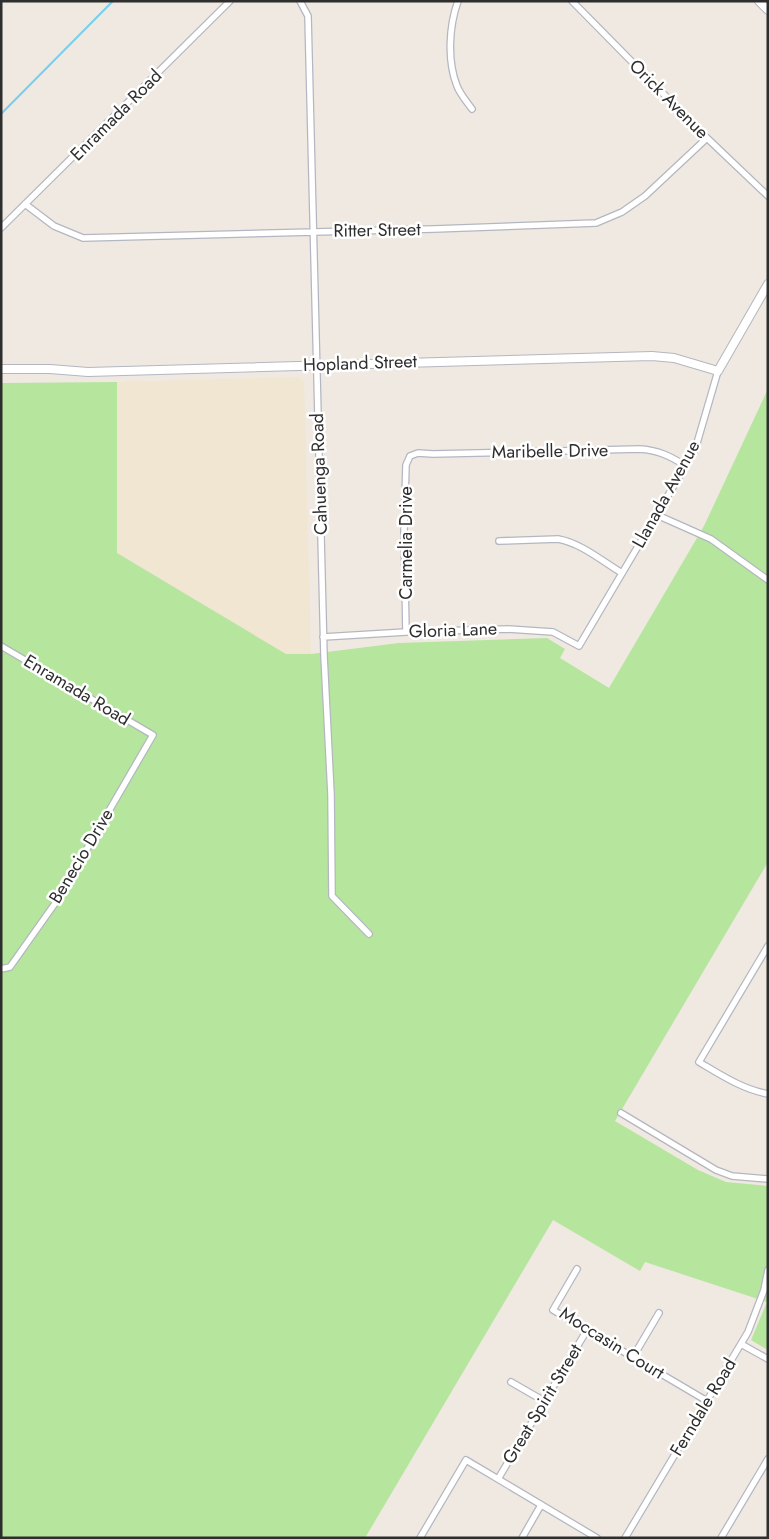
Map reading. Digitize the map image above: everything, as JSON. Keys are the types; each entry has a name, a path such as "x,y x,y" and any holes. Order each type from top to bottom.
{"street":[{"name":"Enramada Road","path":"1,228 230,1"},
{"name":"Cahuenga Road","path":"300,1 308,16 314,231 315,364 323,637 331,794 332,896 369,934"},
{"path":"458,1 452,20 451,35 453,76 458,89 472,109"},
{"name":"Orick Avenue","path":"572,1 707,138 768,196"},
{"path":"759,1 768,10"},
{"name":"Ritter Street","path":"25,204 54,226 83,238 596,223 622,212 646,196 707,138"},
{"name":"Llanada Avenue","path":"579,646 695,450 718,371 768,284"},
{"name":"Hopland Street","path":"1,370 88,372 315,364 652,356 674,358 718,371"},
{"name":"Maribelle Drive","path":"410,456 418,453 639,449 654,450 668,455 686,466"},
{"name":"Carmelia Drive","path":"406,632 404,532 406,465 410,456"},
{"path":"657,515 711,539 768,580"},
{"path":"500,541 558,539 577,546 622,573"},
{"name":"Gloria Lane","path":"323,637 406,632 538,630 553,632 579,646"},
{"name":"Enramada Road","path":"1,646 152,735"},
{"name":"Benecio Drive","path":"1,969 10,966 56,902 152,735"},
{"path":"768,946 699,1062 739,1085 768,1094"},
{"path":"621,1113 716,1170 732,1176 768,1179"},
{"name":"Moccasin Court","path":"577,1269 553,1310 707,1401"},
{"name":"Ferndale Road","path":"625,1538 748,1332 760,1304 768,1270"},
{"path":"633,1357 659,1313"},
{"name":"Great Spirit Street","path":"498,1479 587,1330"},
{"path":"741,1344 768,1359"},
{"path":"511,1382 544,1401"},
{"path":"420,1538 466,1460 597,1538"},
{"path":"721,1538 768,1460"},
{"path":"522,1538 542,1505"}],"shaded area":[{"path":"299,377 304,382 311,654 286,654 117,553 117,382"}],"green space":[{"path":"117,382 117,553 286,654 311,654 399,643 547,638 565,649 560,658 609,688 704,526 768,389 768,862 615,1121 698,1170 726,1182 768,1186 768,1350 751,1340 767,1302 645,1262 640,1271 553,1220 365,1538 1,1538 1,383"}],"waterway":[{"path":"1,114 113,1"}]}
